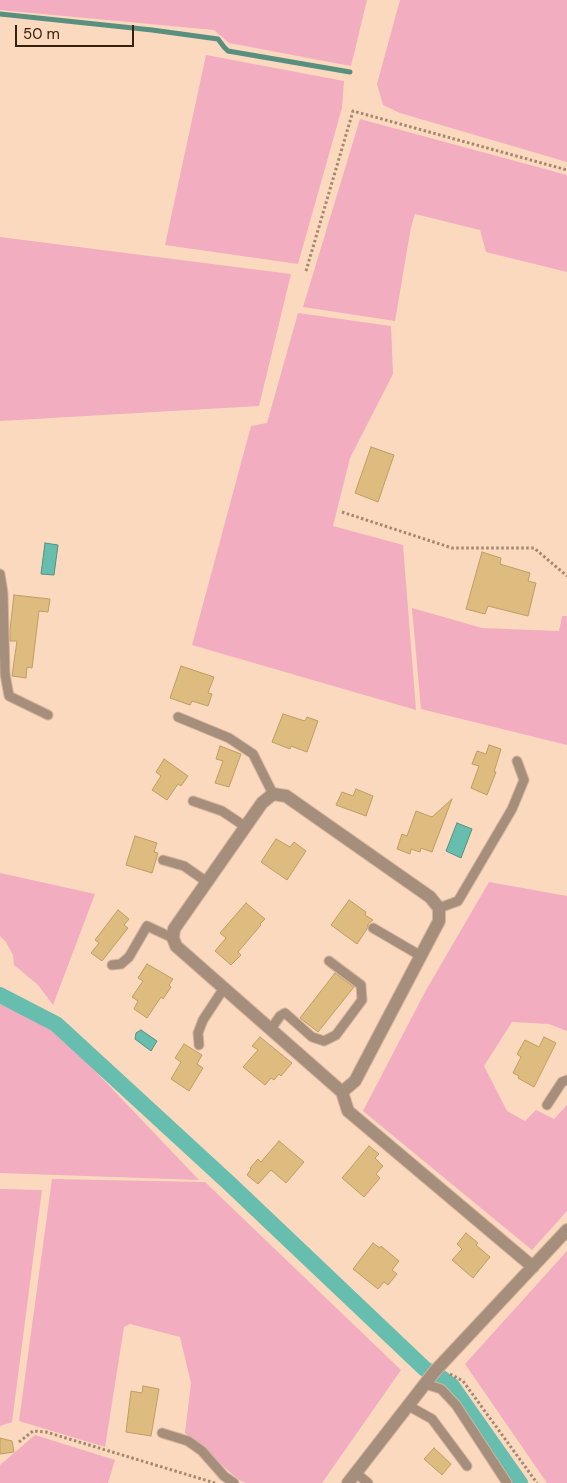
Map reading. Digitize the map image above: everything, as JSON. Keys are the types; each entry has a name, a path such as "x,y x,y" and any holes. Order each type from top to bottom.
{"street":[{"path":"342,1092 355,1081 421,956 439,921 439,908 430,897 286,796 273,794 262,803 174,929 173,938 176,946 342,1092 348,1111 533,1267"},
{"path":"352,1478 435,1371 567,1230"}],"lane":[{"path":"0,574 3,593 5,674 9,696 48,715"},
{"path":"178,717 229,738 254,754 273,794"},
{"path":"439,908 458,901 512,809 524,780 517,761"},
{"path":"193,801 222,811 246,827"},
{"path":"163,860 184,866 207,882"},
{"path":"112,965 121,964 129,957 147,926 173,938"},
{"path":"373,928 421,956"},
{"path":"271,1029 284,1013 312,1037 324,1041 336,1035 362,1000 361,985 329,961"},
{"path":"199,1046 198,1033 203,1020 224,988"},
{"path":"546,1105 562,1082 567,1080"},
{"path":"425,1384 440,1389 456,1406 508,1483"},
{"path":"407,1405 432,1420 467,1466"},
{"path":"162,1433 188,1441 202,1451 224,1476 234,1483"},
{"path":"352,1478 368,1483"}],"path":[{"path":"306,271 353,111 567,170"},
{"path":"342,512 452,548 534,548 567,576"},
{"path":"435,1371 446,1371 463,1381 537,1483"},
{"path":"19,1442 33,1431 46,1432 216,1483"}],"shaded area":[{"path":"0,0 367,0 351,66 229,43 214,30 0,10"},
{"path":"400,0 567,0 567,162 400,113 383,105 377,84"},
{"path":"206,55 344,81 342,108 298,264 165,245"},
{"path":"360,119 567,175 567,272 486,252 480,230 415,214 411,227 395,321 303,307"},
{"path":"0,237 291,274 259,406 0,421"},
{"path":"298,313 391,326 393,374 350,458 333,526 403,545 416,710 192,645 251,426 267,423"},
{"path":"412,608 482,628 559,631 562,616 567,616 567,745 421,709"},
{"path":"0,873 95,894 53,1005 38,985 14,965 13,955 6,942 0,936"},
{"path":"489,882 567,896 567,1031 549,1024 512,1022 484,1066 507,1111 525,1121 536,1110 554,1119 567,1105 567,1211 532,1250 363,1111 425,992"},
{"path":"0,1004 59,1033 199,1180 0,1173"},
{"path":"52,1179 205,1182 401,1370 322,1483 246,1483 239,1480 185,1433 191,1383 180,1337 130,1324 124,1327 105,1447 19,1421"},
{"path":"0,1189 42,1190 12,1422 0,1426"},
{"path":"567,1251 567,1483 547,1483 465,1364"},
{"path":"35,1435 115,1460 108,1483 0,1483 0,1465"}],"water":[{"path":"45,543 58,545 54,575 41,574"},
{"path":"457,823 472,829 461,858 446,851"},
{"path":"141,1030 157,1041 151,1051 135,1039 136,1033"}],"building":[{"path":"371,447 394,455 378,502 355,493"},
{"path":"482,552 501,558 500,564 530,573 528,581 536,583 528,616 488,606 485,614 466,609"},
{"path":"14,595 50,599 48,612 39,611 32,668 27,667 26,678 12,676 17,641 10,641"},
{"path":"181,666 214,677 208,693 212,694 208,706 192,701 190,705 170,698"},
{"path":"283,714 305,721 307,717 318,721 307,752 291,746 290,749 272,742"},
{"path":"489,745 501,749 494,772 496,772 487,795 471,788 479,766 472,764 477,751 486,754"},
{"path":"220,746 241,754 229,787 215,783 223,761 216,759"},
{"path":"164,759 188,776 181,786 178,784 167,800 152,790 161,776 156,772"},
{"path":"356,789 373,796 366,816 336,805 342,792 353,796"},
{"path":"452,799 432,852 421,848 420,852 411,849 410,854 397,849 402,834 407,836 416,811 432,817"},
{"path":"135,836 157,843 154,852 158,853 152,873 126,865"},
{"path":"276,839 290,847 294,842 306,851 287,880 261,862"},
{"path":"349,900 366,912 365,915 373,920 368,924 367,929 357,944 331,925"},
{"path":"246,903 265,919 238,952 241,955 231,965 215,951 226,938 220,933"},
{"path":"118,910 129,919 124,925 128,928 102,961 91,953 99,943 95,940"},
{"path":"147,964 173,979 169,985 171,987 163,999 161,997 147,1018 134,1009 138,1001 132,997 143,981 138,978"},
{"path":"335,973 354,987 318,1032 300,1018"},
{"path":"260,1037 292,1063 281,1076 279,1074 274,1080 271,1078 265,1085 243,1067 258,1050 252,1046"},
{"path":"544,1037 556,1043 534,1087 513,1073 521,1057 517,1054 525,1040 539,1047"},
{"path":"184,1044 202,1055 197,1064 203,1068 189,1091 171,1079 181,1062 175,1058"},
{"path":"279,1141 304,1162 286,1183 271,1170 258,1184 247,1175 250,1168 258,1159 261,1162"},
{"path":"369,1146 379,1154 375,1158 383,1166 376,1174 380,1178 364,1197 342,1178"},
{"path":"466,1233 490,1257 473,1278 452,1260 462,1249 457,1244"},
{"path":"373,1243 380,1248 381,1246 399,1261 392,1270 397,1274 388,1285 384,1282 378,1289 353,1269"},
{"path":"143,1386 159,1389 151,1436 126,1432 131,1391 142,1393"},
{"path":"0,1438 12,1441 14,1452 0,1454"},
{"path":"434,1448 451,1464 442,1475 424,1459"}],"waterway":[{"path":"0,14 218,39 228,51 350,72"},
{"path":"0,995 56,1024 230,1184 425,1369 452,1386 520,1483"}]}
